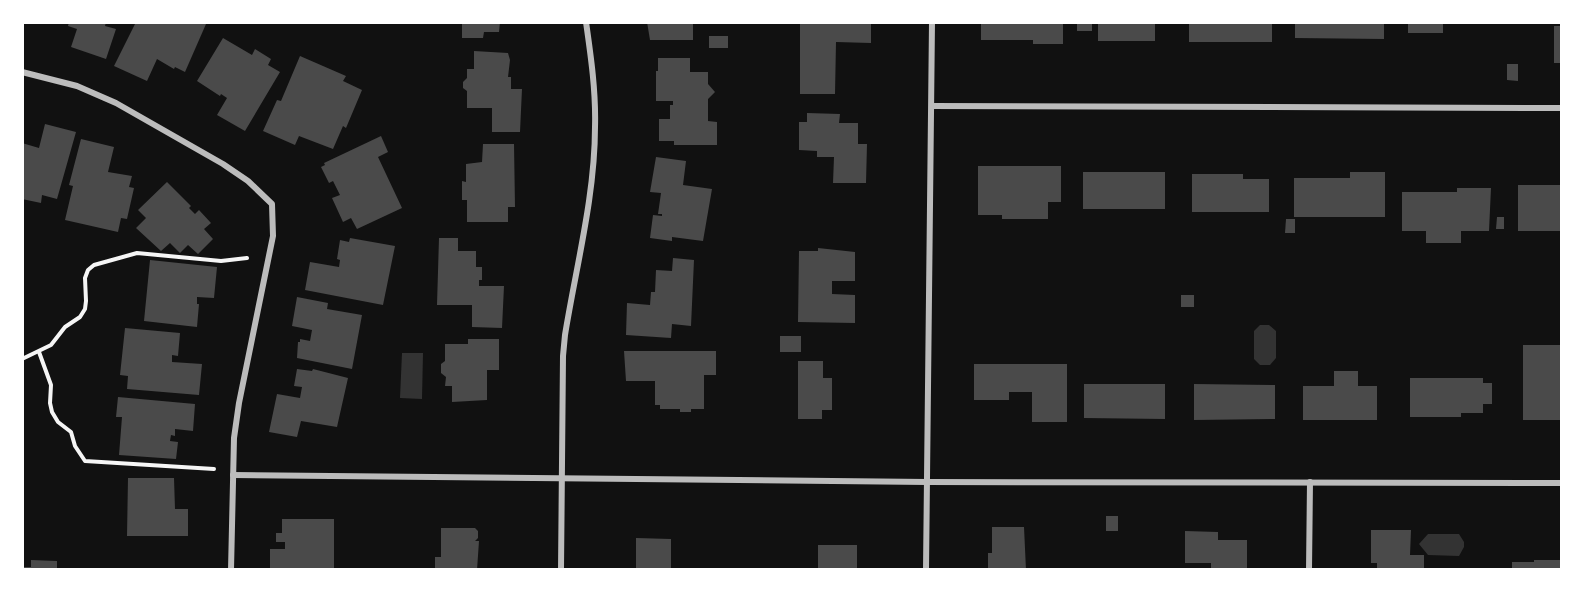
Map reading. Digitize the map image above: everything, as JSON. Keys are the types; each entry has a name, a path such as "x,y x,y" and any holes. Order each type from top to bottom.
{"street":[{"path":"561,570 563,356 593,172 595,138 593,76 586,22"},
{"path":"926,570 932,22"},
{"path":"22,72 77,86 116,103 223,164 248,181 272,204 273,236 234,438 231,570"},
{"path":"932,106 1562,108"},
{"path":"233,475 927,483 1562,483"},
{"path":"1310,482 1310,570"}],"path":[{"path":"22,359 51,345 65,327 80,317 86,301 84,278 88,270 94,266 137,254 221,261 247,258"},
{"path":"39,352 51,385 52,412 58,422 71,432 75,446 85,461 214,469"}],"shaded area":[{"path":"1260,325 1269,325 1276,331 1276,358 1270,365 1260,365 1254,359 1254,331"},
{"path":"402,353 423,353 422,399 400,398"},
{"path":"1428,534 1459,534 1464,547 1459,556 1428,555 1419,544"}],"building":[{"path":"69,22 106,22 105,26 116,29 106,59 71,47 77,29 68,26"},
{"path":"136,22 203,22 206,24 185,72 175,67 174,69 157,59 147,81 114,66"},
{"path":"462,22 500,22 499,32 484,32 483,38 462,38"},
{"path":"647,22 693,22 693,40 650,40"},
{"path":"800,22 871,22 871,43 836,42 835,94 800,94"},
{"path":"981,22 1063,22 1063,44 1033,44 1033,40 981,40"},
{"path":"1077,22 1092,22 1092,31 1077,31"},
{"path":"1098,22 1155,22 1155,41 1098,41"},
{"path":"1189,22 1272,22 1272,42 1189,42"},
{"path":"1295,22 1384,22 1384,39 1295,38"},
{"path":"1408,22 1443,22 1443,33 1408,33"},
{"path":"1554,26 1562,26 1562,63 1554,63"},
{"path":"709,36 728,36 728,48 709,48"},
{"path":"223,38 252,55 255,49 271,59 268,65 280,72 245,131 217,115 227,98 197,81"},
{"path":"474,51 508,53 510,60 508,77 511,77 511,89 522,89 520,132 492,132 492,108 467,108 467,91 463,88 463,82 467,78 467,69 474,69"},
{"path":"300,56 346,76 343,81 362,90 346,128 343,126 333,149 299,136 295,145 263,131 277,100 281,101"},
{"path":"658,58 690,58 690,72 708,72 708,84 715,92 708,99 708,121 717,122 717,145 674,145 674,141 659,141 659,119 670,119 670,105 673,105 673,101 656,101"},
{"path":"1507,64 1518,64 1518,81 1507,80"},
{"path":"807,113 840,114 839,123 858,123 858,144 867,144 866,183 833,183 834,157 817,157 817,151 799,150 799,122 807,122"},
{"path":"45,124 76,132 57,199 42,195 41,203 22,199 22,143 39,148"},
{"path":"381,136 388,152 378,157 402,208 357,229 351,218 343,222 332,198 340,195 333,181 329,183 321,167 325,165 324,163"},
{"path":"81,139 114,147 108,172 132,176 129,187 134,188 127,219 121,218 118,232 65,220 73,186 69,185"},
{"path":"483,144 514,144 515,207 508,207 508,222 467,222 467,200 462,200 462,181 466,182 466,164 482,162"},
{"path":"656,157 686,161 683,185 712,189 703,241 672,237 672,241 650,238 653,215 662,216 658,214 661,193 650,192"},
{"path":"978,166 1061,166 1061,202 1048,202 1048,219 1002,219 1002,215 978,215"},
{"path":"1083,172 1165,172 1165,209 1083,209"},
{"path":"1350,172 1385,172 1385,217 1294,217 1294,178 1350,178"},
{"path":"1192,174 1243,174 1243,179 1269,179 1269,212 1192,212"},
{"path":"167,182 191,206 189,208 195,214 199,210 211,223 204,229 213,239 198,254 188,245 180,253 170,243 161,251 136,228 146,218 138,210"},
{"path":"1518,185 1562,185 1562,231 1518,231"},
{"path":"1457,188 1491,188 1489,231 1461,231 1461,243 1426,243 1426,231 1402,231 1402,192 1457,192"},
{"path":"1497,217 1504,217 1504,229 1496,229"},
{"path":"1286,219 1295,219 1295,233 1285,233"},
{"path":"350,238 395,246 383,305 305,290 310,262 339,267 340,260 337,259 340,240 349,242"},
{"path":"439,238 458,238 458,251 476,251 476,267 482,267 482,280 479,280 479,286 504,286 502,328 472,327 472,305 437,305"},
{"path":"818,248 855,252 855,281 832,281 832,294 855,295 855,323 798,322 799,251 818,251"},
{"path":"673,258 694,260 691,326 672,324 671,338 626,335 627,303 650,305 651,292 655,292 656,270 672,271"},
{"path":"150,260 217,267 214,298 197,297 197,304 199,304 197,327 144,321"},
{"path":"1181,295 1194,295 1194,307 1181,307"},
{"path":"297,297 328,303 327,309 362,315 352,369 297,358 298,342 300,339 310,341 312,330 292,326"},
{"path":"125,328 180,333 178,356 172,355 172,362 202,364 199,395 127,389 128,376 120,375"},
{"path":"780,336 801,336 801,352 780,352"},
{"path":"468,339 499,339 499,370 487,370 487,400 452,402 452,386 445,386 446,377 441,373 441,364 445,361 445,344 468,344"},
{"path":"1523,345 1562,345 1562,420 1523,420"},
{"path":"624,351 716,351 716,375 704,375 704,409 680,412 680,409 660,409 660,405 655,405 655,381 626,381"},
{"path":"798,361 823,361 823,378 832,378 832,410 822,410 822,419 798,419"},
{"path":"974,364 1067,364 1067,422 1032,422 1032,392 1009,392 1009,400 974,400"},
{"path":"297,369 312,371 313,369 348,378 337,427 301,421 297,437 269,432 277,394 300,398 302,387 294,386"},
{"path":"1334,371 1358,371 1358,386 1377,386 1377,420 1303,420 1303,386 1334,386"},
{"path":"1410,378 1483,378 1483,383 1492,383 1492,404 1483,404 1483,413 1461,413 1461,417 1410,417"},
{"path":"1084,384 1165,384 1165,419 1084,418"},
{"path":"1194,384 1275,385 1275,419 1194,420"},
{"path":"118,397 195,404 193,431 175,429 175,436 171,435 170,441 178,442 176,459 119,455 122,417 116,417"},
{"path":"128,478 174,478 175,509 188,509 188,536 127,536"},
{"path":"1106,516 1118,516 1118,531 1106,531"},
{"path":"282,519 334,519 334,570 270,570 270,549 285,549 285,542 276,542 276,533 282,533"},
{"path":"992,527 1024,527 1026,570 988,570 988,553 992,553"},
{"path":"441,528 475,528 478,531 478,538 475,541 479,541 477,570 435,570 435,557 441,557"},
{"path":"1371,530 1411,530 1410,555 1424,555 1424,570 1377,570 1377,563 1371,563"},
{"path":"1185,531 1218,532 1218,540 1247,540 1247,570 1211,570 1211,563 1185,563"},
{"path":"636,538 671,539 671,570 636,570"},
{"path":"818,545 857,545 857,570 818,570"},
{"path":"31,560 57,561 57,570 22,570 22,567 31,567"},
{"path":"1534,560 1562,560 1562,570 1512,570 1512,562 1534,562"}]}
